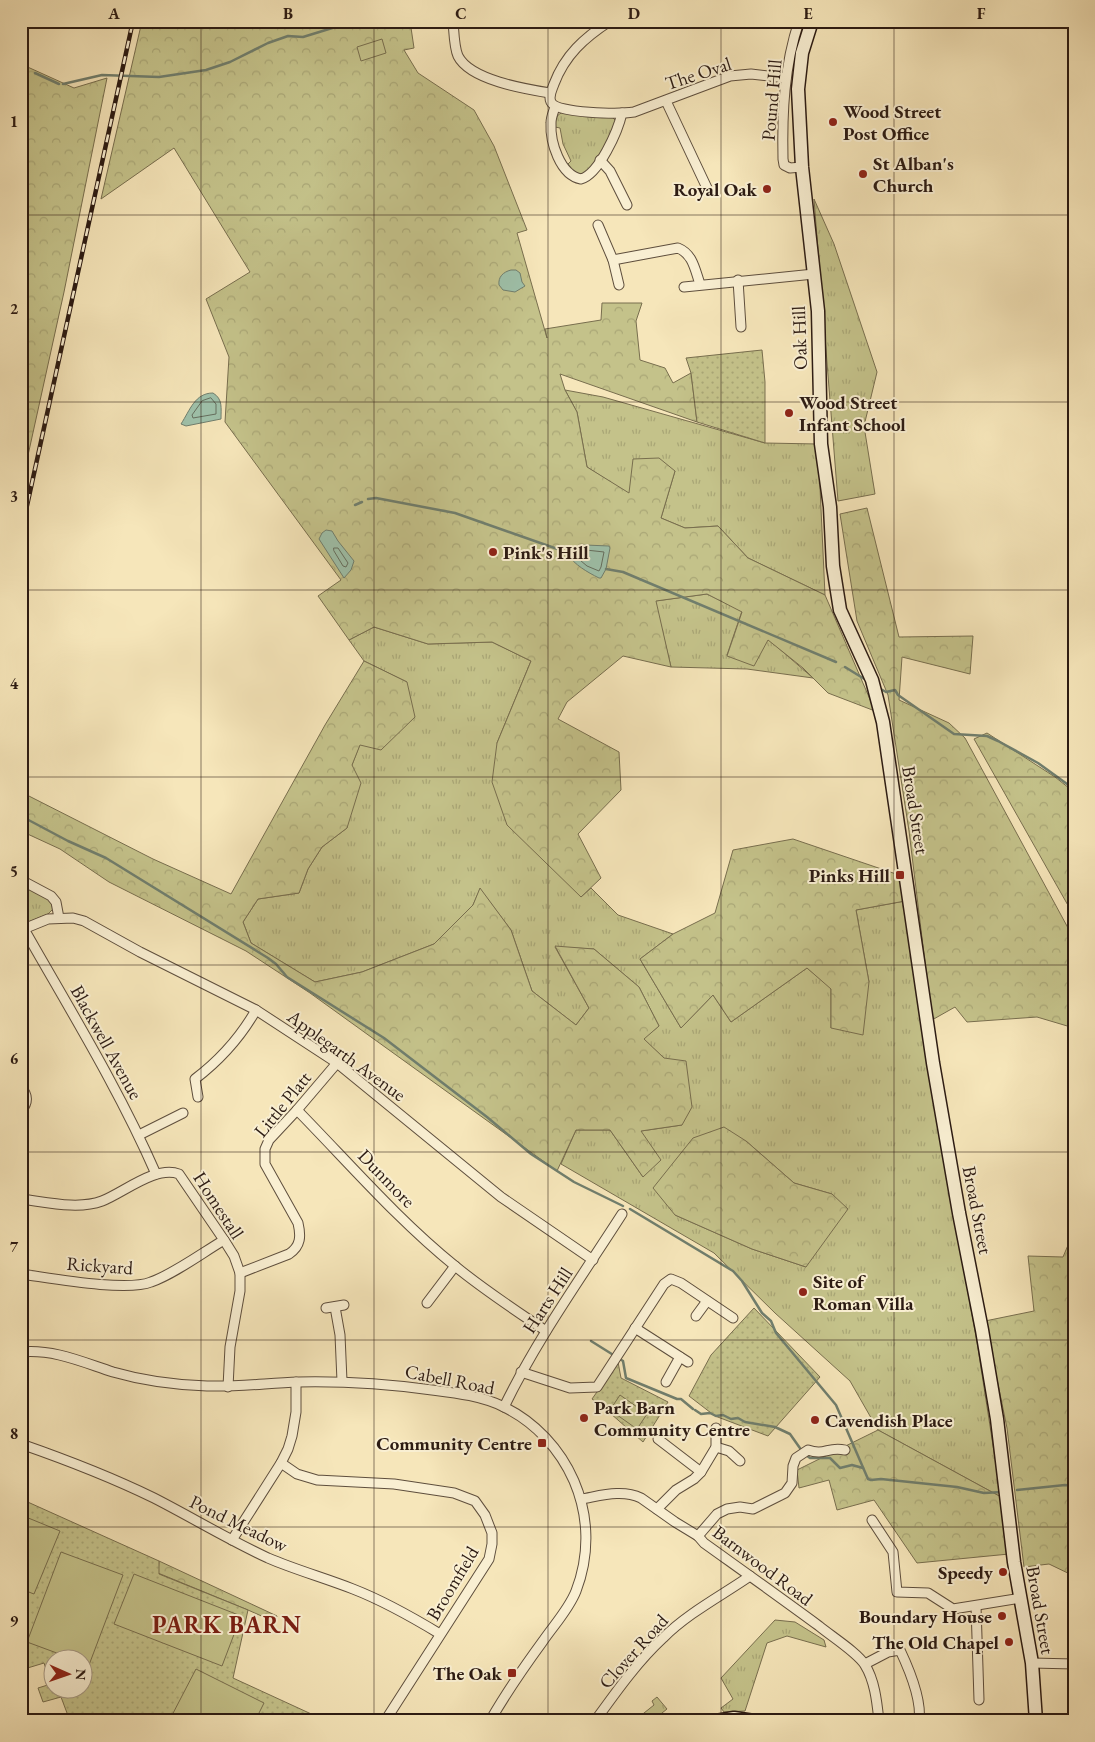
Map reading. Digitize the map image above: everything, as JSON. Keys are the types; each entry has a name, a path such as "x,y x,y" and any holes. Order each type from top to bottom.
{"street":[{"path":"453,21 458,55 467,68 479,75 529,90 550,94"},
{"path":"610,21 588,36 571,54 558,73 550,94 550,102 555,108 551,118 552,132 562,165 577,178 582,179 592,174 619,127 622,113"},
{"name":"Pound Hill","path":"799,21 794,35 783,100 783,159 784,165 790,168 802,167"},
{"name":"Oak Hill","path":"812,21 802,53 798,85 802,167 814,274 819,343 821,444 830,507 835,582 840,610 873,684 880,706"},
{"name":"The Oval","path":"555,108 622,113 634,112 730,76 751,74 786,78"},
{"path":"666,101 707,188"},
{"path":"600,160 610,171 627,205"},
{"path":"598,225 613,260 618,285"},
{"path":"613,260 678,248 684,250 690,257 700,284"},
{"path":"684,287 738,280 774,279 814,274"},
{"path":"738,280 741,327"},
{"name":"Broad Street","path":"880,706 905,860 933,1063 997,1419 1014,1562 1032,1663 1036,1721"},
{"path":"21,880 51,896 56,902 59,918"},
{"name":"Applegarth Avenue","path":"22,930 48,919 73,918 84,921 140,952 256,1010 337,1063 501,1197 593,1260"},
{"name":"Blackwell Avenue","path":"22,930 113,1084 156,1174"},
{"path":"195,1079 215,1064 246,1028 256,1010"},
{"name":"Little Platt","path":"240,1272 289,1254 300,1242 298,1224 264,1164 265,1149 269,1140 337,1063"},
{"path":"187,1073 195,1079 198,1097"},
{"path":"21,1086 26,1095 26,1103 21,1111"},
{"name":"Dunmore","path":"297,1110 408,1223 455,1266 499,1299 546,1330"},
{"path":"139,1135 183,1113"},
{"name":"Homestall","path":"21,1199 88,1204 102,1201 156,1174 168,1171 179,1174 234,1256 240,1272 240,1291 230,1347 228,1386"},
{"name":"Harts Hill","path":"504,1407 521,1372 546,1330 622,1214"},
{"name":"Rickyard","path":"21,1274 118,1286 140,1285 150,1283 224,1240"},
{"path":"426,1305 455,1266"},
{"path":"521,1372 570,1388 597,1387 664,1284 671,1279 681,1283 733,1318"},
{"path":"696,1316 707,1301"},
{"path":"335,1307 340,1335 342,1381"},
{"path":"636,1328 684,1360 666,1382"},
{"name":"Cabell Road","path":"21,1352 41,1351 64,1355 114,1372 149,1380 189,1385 228,1386 342,1381 446,1392 480,1398 504,1407 532,1425 548,1441 571,1475 581,1499 585,1522 586,1545 584,1563 576,1590 569,1605 516,1679 490,1721"},
{"path":"232,1540 281,1463 292,1436 296,1412 296,1382"},
{"path":"657,1509 676,1490 694,1479 701,1472 716,1447 716,1428"},
{"path":"658,1438 701,1472"},
{"name":"Pond Meadow","path":"21,1444 107,1476 154,1498 269,1558 382,1601 440,1634"},
{"path":"716,1447 729,1452 740,1461"},
{"path":"698,1536 717,1514 727,1509 753,1508 785,1493 792,1484 792,1466 796,1458 808,1450 818,1453 834,1448 844,1450"},
{"name":"Broomfield","path":"281,1463 297,1474 318,1480 394,1484 454,1493 475,1502 485,1515 492,1533 489,1559 386,1721"},
{"name":"Barnwood Road","path":"581,1499 623,1494 635,1495 698,1536 704,1543 833,1637 865,1664"},
{"path":"872,1520 893,1552 897,1592 928,1593 953,1609 1021,1598"},
{"name":"Clover Road","path":"595,1721 624,1681 662,1638 693,1613 750,1576"},
{"path":"976,1606 980,1700"},
{"path":"879,1721 876,1696 865,1664 888,1652 900,1650 910,1672 920,1713 919,1721"},
{"path":"1032,1663 1074,1664"},
{"path":"716,1721 734,1718 754,1721"}],"green space":[{"path":"142,21 410,21 414,48 404,50 418,73 474,110 494,146 527,230 517,233 547,338 545,329 601,320 602,303 642,303 636,321 640,360 665,368 673,383 691,373 697,422 560,374 565,390 577,412 587,467 629,493 633,459 659,458 675,471 661,518 685,528 718,526 748,558 825,595 875,711 828,693 803,668 768,640 754,666 727,656 742,612 707,594 656,601 671,667 623,656 567,702 558,719 619,752 621,790 578,834 601,878 581,897 507,825 492,782 497,743 531,661 492,642 428,644 374,627 349,640 318,596 341,580 225,422 229,357 206,299 250,272 174,148 101,199"},
{"path":"382,39 386,53 361,61 357,47"},
{"path":"21,64 74,88 107,78 64,292 21,487 21,351 23,329 21,329"},
{"path":"564,112 611,116 616,121 611,135 597,160 592,167 581,174 575,172 568,164 571,161 563,144 560,128 555,127 556,118"},
{"path":"814,199 834,244 877,372 864,426 875,494 838,501"},
{"path":"762,350 765,382 765,443 697,422 691,373 686,358"},
{"path":"565,390 603,397 765,443 818,444 825,595 748,558 718,526 685,528 661,518 675,471 629,494 587,467 577,412"},
{"path":"867,508 899,637 973,636 970,674 902,657 899,700 949,723 965,738 1074,939 1074,1028 1037,1017 967,1022 955,1007 932,1020 909,831 888,695 857,621 840,514"},
{"path":"707,594 742,611 727,655 768,639 813,678 747,669 671,667 655,601"},
{"path":"374,627 428,644 492,642 531,661 497,743 581,897 591,888 618,915 673,934 640,959 681,1028 713,995 731,1022 807,968 831,988 831,1028 869,982 856,910 905,901 930,1083 977,1342 1001,1497 878,1430 850,1381 775,1313 714,1253 561,1164 576,1130 610,1130 643,1177 641,1131 682,1125 664,1058 643,1039 659,1026 639,987 594,949 555,947 589,1008 576,1025 532,991 511,930 480,889 473,905 434,944 362,972 315,982 251,943 243,922 258,899 299,893 308,869 322,847 347,828 352,765 360,744 407,682 364,661 349,640","holes":["746,1141 794,1183 832,1194 806,1267 752,1249 675,1215"]},
{"path":"364,661 407,682 415,717 381,750 360,745 352,765 361,783 347,828 322,847 308,869 299,893 258,899 243,922 251,943 315,982 362,972 434,944 473,905 480,888 511,930 532,991 576,1025 589,1008 555,946 594,949 639,987 659,1026 644,1039 664,1058 686,1061 692,1107 682,1125 641,1131 661,1160 643,1177 610,1130 576,1130 557,1171 310,993 246,951 109,882 60,849 21,831 21,792 153,859 231,894 325,725"},
{"path":"987,733 1055,777 1074,792 1074,916 974,739"},
{"path":"793,839 902,876 905,901 856,910 869,982 863,1035 831,1028 831,989 807,968 731,1022 713,995 681,1028 640,959 673,934 715,913 733,850"},
{"path":"21,884 48,899 53,909 48,914 21,925"},
{"path":"724,1127 746,1141 794,1183 832,1194 848,1209 806,1267 752,1249 675,1215 653,1188 693,1138"},
{"path":"1074,1231 1074,1576 1049,1564 1024,1567 1007,1428 985,1321 1034,1311 1028,1256 1063,1257"},
{"path":"754,1308 820,1377 768,1436 715,1416 689,1396 711,1355"},
{"path":"618,1362 621,1378 668,1402 643,1442 592,1399"},
{"path":"620,1395 647,1414 637,1429 610,1410"},
{"path":"878,1430 1001,1497 1009,1554 917,1563 874,1500 837,1510 829,1480 799,1488 797,1470"},
{"path":"21,1499 159,1561 159,1574 248,1610 233,1678 320,1718 319,1721 70,1721 62,1700 92,1700 92,1650 42,1650 42,1664 21,1670"},
{"path":"21,1515 60,1531 34,1594 21,1589"},
{"path":"61,1552 123,1575 92,1657 92,1650 49,1650 27,1642"},
{"path":"159,1561 277,1616 275,1622 158,1573"},
{"path":"134,1574 241,1616 222,1666 114,1624"},
{"path":"775,1620 795,1622 824,1640 826,1647 787,1636 767,1643 745,1711 724,1712 721,1708 733,1699 721,1678"},
{"path":"196,1669 264,1703 255,1721 169,1721"},
{"path":"42,1687 42,1699 38,1688"},
{"path":"657,1697 667,1709 652,1721 634,1721 654,1705 652,1701"}],"water":[{"path":"511,270 516,270 520,273 525,286 515,292 503,290 499,285 502,275"},
{"path":"213,393 220,401 221,419 186,426 181,424 197,399"},
{"path":"326,530 332,531 354,561 351,570 344,578 319,539"},
{"path":"585,545 609,546 610,548 606,569 601,578 582,568 567,554 567,549"}],"waterway":[{"path":"63,84 102,75 159,77 206,70 230,62 268,43 288,36 303,37 355,21"},
{"path":"35,73 59,84"},
{"path":"368,499 376,498 455,513 566,552"},
{"path":"355,505 362,502"},
{"path":"606,569 623,572 836,662"},
{"path":"845,667 866,680"},
{"path":"879,688 886,692 895,690 898,695 954,734 987,736 998,741 1038,763 1074,789"},
{"path":"21,816 68,841 106,858 268,958 287,977 384,1038 487,1117 531,1154 574,1182 623,1206"},
{"path":"630,1209 733,1271 742,1281 762,1313 771,1321 776,1333 836,1405 868,1479 957,1487 984,1493 1002,1492"},
{"path":"591,1341 623,1361 626,1378 681,1399 693,1409"},
{"path":"695,1410 701,1414 723,1415 731,1419 738,1418 745,1422 775,1427 790,1434 802,1451"},
{"path":"806,1455 810,1458 830,1458 840,1468 852,1465 863,1468"},
{"path":"1017,1490 1065,1485 1074,1486"}],"railway":[{"path":"21,533 133,21"}],"place":[{"name":"Wood Street Post Office","path":"833,122"},
{"name":"St Alban's Church","path":"863,174"},
{"name":"Royal Oak","path":"767,189"},
{"name":"Wood Street Infant School","path":"789,413"},
{"name":"Pink's Hill","path":"493,552"},
{"name":"Pinks Hill","path":"900,875"},
{"name":"Site of Roman Villa","path":"803,1292"},
{"name":"Park Barn Community Centre","path":"584,1418"},
{"name":"Cavendish Place","path":"815,1420"},
{"name":"Community Centre","path":"542,1443"},
{"name":"Speedy","path":"1003,1572"},
{"name":"Boundary House","path":"1002,1616"},
{"name":"The Old Chapel","path":"1009,1642"},
{"name":"The Oak","path":"512,1673"}],"district":[{"name":"PARK BARN","path":"227,1625"}]}
